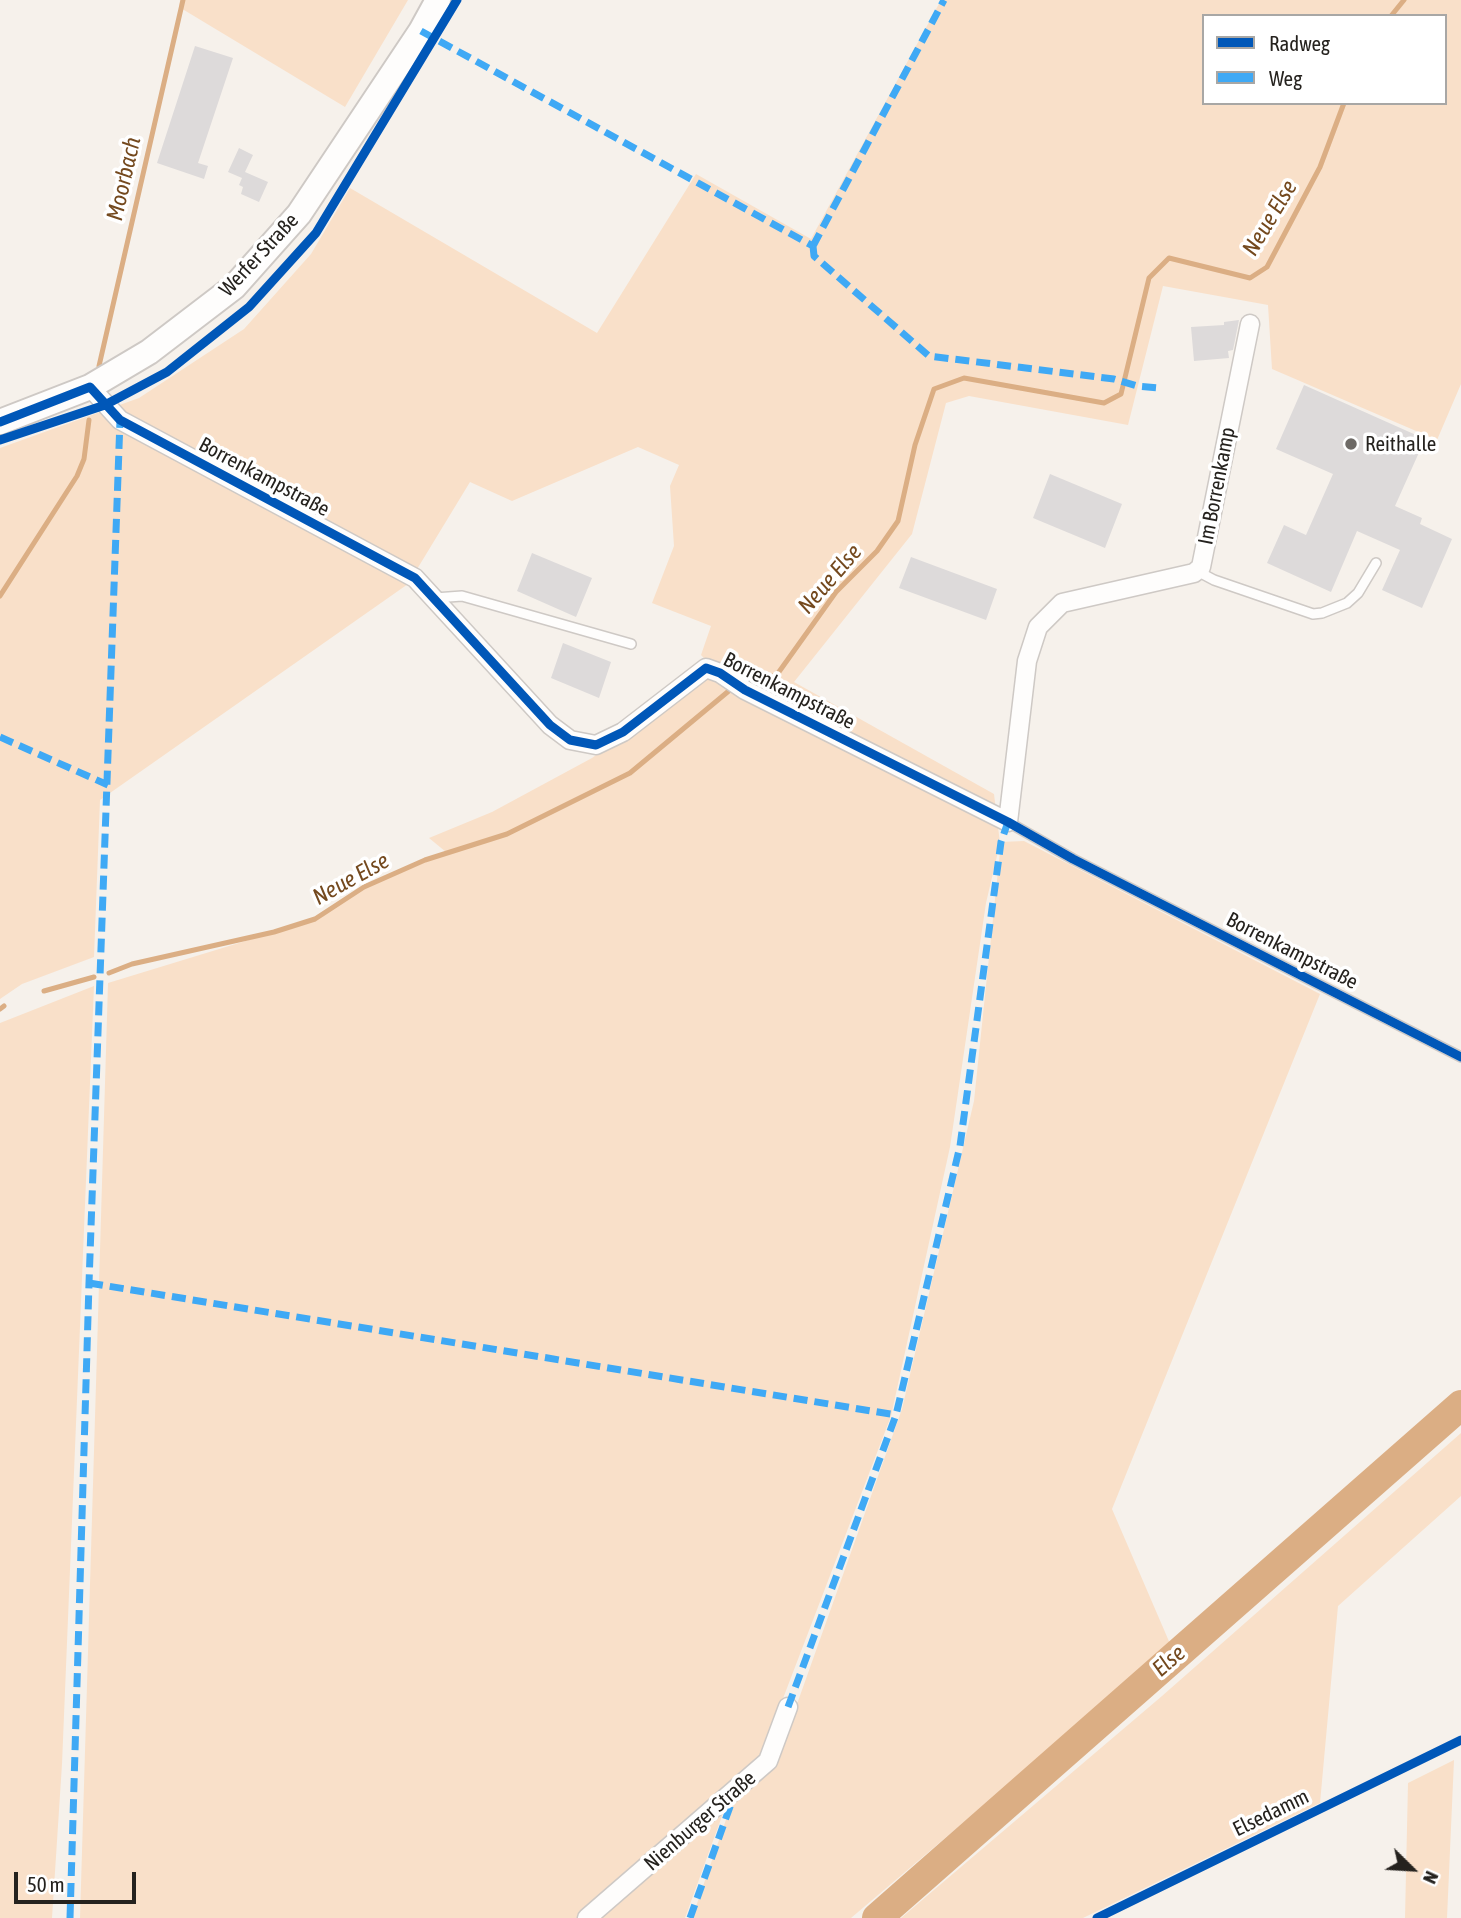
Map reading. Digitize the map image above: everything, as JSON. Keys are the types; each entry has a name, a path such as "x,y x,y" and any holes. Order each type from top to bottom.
{"street":[{"name":"Werfer Straße","path":"0,422 90,387 149,352 234,287 299,214 421,31 438,0"},
{"name":"Im Borrenkamp","path":"1008,822 1027,661 1038,627 1062,603 1197,571 1201,567 1250,324"},
{"name":"Borrenkampstraße","path":"90,387 120,420 415,578 550,725 570,740 596,745 623,732 706,668 1008,822"},
{"name":"Nienburger Straße","path":"587,1918 768,1761 788,1707"}],"lane":[{"path":"1197,571 1214,580 1313,614 1347,603 1358,593 1376,563"},
{"path":"433,598 462,596 631,644"},
{"name":"Borrenkampstraße","path":"1008,822 1073,859 1461,1057"}],"shaded area":[{"path":"180,0 408,0 345,107 179,7"},
{"path":"941,0 1461,0 1461,384 1437,440 1272,369 1268,305 1163,286 1128,425 969,396 946,403 912,534 794,682 994,794 1000,843 986,903 950,1147 891,1416 761,1756 734,1783 685,1918 80,1918 108,983 314,920 363,888 446,852 429,838 492,812 592,758 714,669 701,655 711,626 652,603 674,546 670,486 679,465 638,447 512,501 470,482 408,584 100,800 94,957 22,984 0,999 0,448 139,398 244,329 311,254 350,188 597,333 696,174 811,239"},
{"path":"1024,841 1320,994 1112,1509 1171,1646 851,1918 692,1918 729,1811 746,1790 776,1763 902,1409 974,1101 1001,842"},
{"path":"94,986 62,1764 52,1918 0,1918 0,1023"},
{"path":"1461,1433 1461,1496 1338,1606 1320,1803 1083,1918 901,1918 1162,1696"},
{"path":"1454,1760 1447,1918 1405,1918 1408,1783"}],"building":[{"path":"195,46 233,58 198,163 208,166 204,179 157,163"},
{"path":"239,148 253,155 245,172 268,182 259,202 241,194 243,187 239,185 242,178 228,172"},
{"path":"1239,320 1233,350 1228,351 1229,358 1194,361 1191,327 1224,325 1224,322"},
{"path":"1304,385 1425,439 1395,506 1422,518 1420,524 1452,539 1422,608 1382,590 1400,550 1357,531 1331,592 1267,563 1284,525 1306,535 1333,474 1276,449"},
{"path":"1050,474 1122,504 1105,548 1033,518"},
{"path":"532,553 592,578 576,617 517,591"},
{"path":"911,557 997,589 986,620 899,588"},
{"path":"563,643 611,662 599,698 551,678"}],"waterway":[{"name":"Moorbach","path":"99,366 183,0"},
{"name":"Neue Else","path":"1393,14 1404,0"},
{"name":"Neue Else","path":"109,973 132,964 274,932 315,919 364,887 425,860 507,834 630,773 748,675 776,676 836,592 877,551 898,521 915,445 934,389 964,378 1104,403 1121,394 1149,278 1169,258 1250,278 1267,267 1320,167 1343,105"},
{"name":"Moorbach","path":"0,596 77,476 84,459 89,420"},
{"name":"Neue Else","path":"44,991 94,977"},
{"name":"Neue Else","path":"0,1009 4,1006"},
{"name":"Else","path":"877,1918 1461,1405"}],"marked path":[{"path":"813,246 944,0"},
{"path":"421,31 813,246"},
{"path":"813,246 814,256 929,356 1114,379 1137,386 1159,388"},
{"path":"70,1918 89,1283 120,420"},
{"path":"0,737 108,785"},
{"path":"788,1707 896,1415 960,1146 1001,842 1008,822"},
{"path":"89,1283 896,1415"},
{"path":"690,1918 736,1790"}],"cycle path":[{"path":"0,440 105,405 167,372 249,307 316,233 457,0"},
{"path":"0,422 90,387 120,420 415,578 550,725 570,740 596,745 623,732 706,668 1461,1057"},
{"name":"Elsedamm","path":"1097,1918 1461,1740"}],"place":[{"name":"Reithalle","path":"1351,444"}]}
